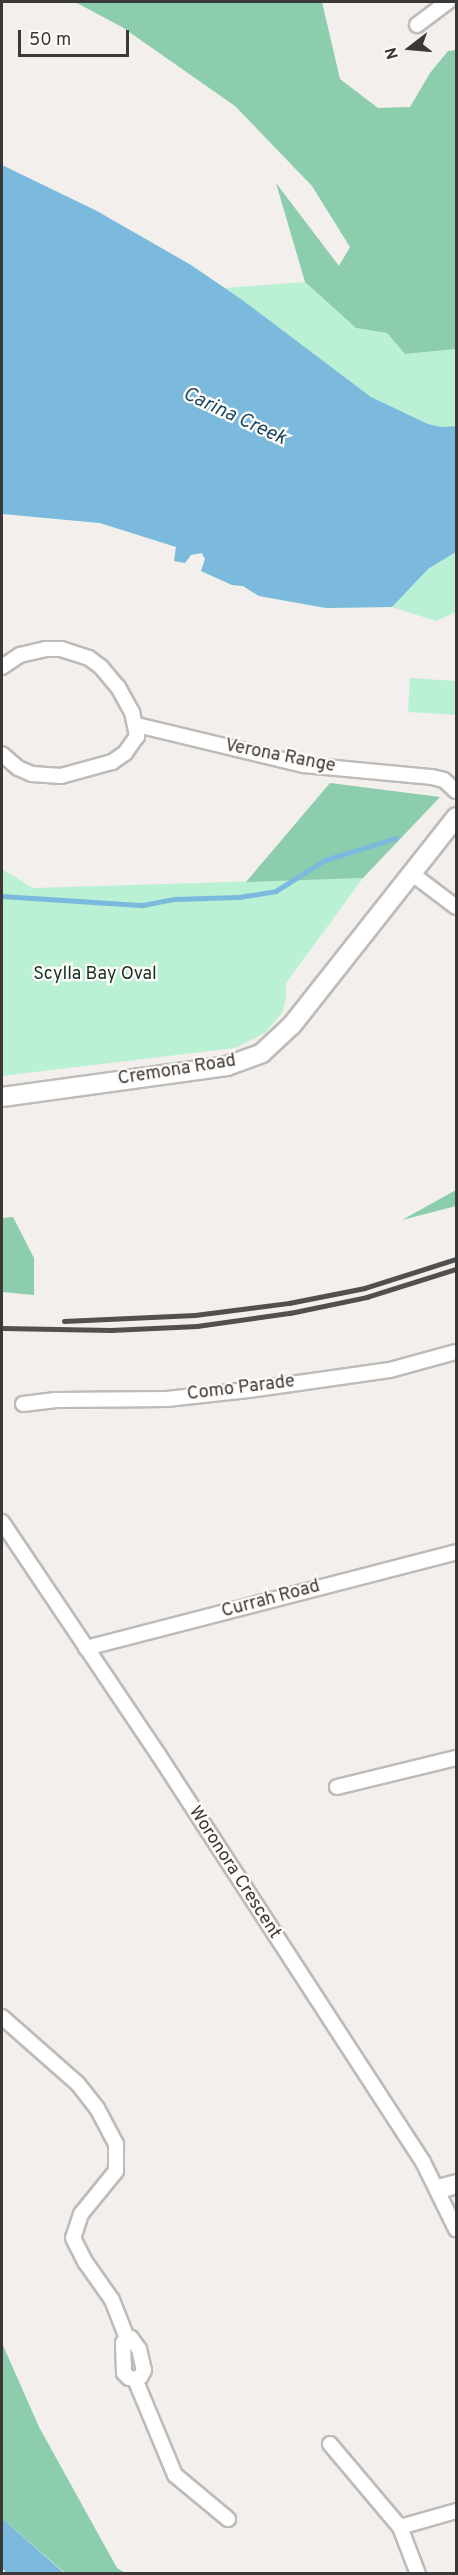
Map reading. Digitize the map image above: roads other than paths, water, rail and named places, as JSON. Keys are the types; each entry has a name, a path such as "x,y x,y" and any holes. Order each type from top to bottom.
{"street":[{"path":"417,25 448,2"},
{"path":"2,667 20,655 45,649 61,649 89,658 101,667 118,687 137,725 137,735 125,753 99,767 72,775 47,777 32,774 18,768 2,754"},
{"name":"Verona Range","path":"137,725 304,765 432,777 444,780 456,791"},
{"name":"Cremona Road","path":"2,1097 227,1066 262,1053 292,1025 456,817"},
{"path":"411,873 456,907"},
{"name":"Como Parade","path":"23,1404 56,1400 167,1399 249,1390 390,1370 456,1352"},
{"name":"Woronora Crescent","path":"2,1522 448,2187 456,2229"},
{"name":"Currah Road","path":"86,1648 456,1552"},
{"path":"337,1787 456,1758"},
{"path":"2,2017 72,2078 110,2129 116,2144 116,2171 81,2214 73,2238 86,2263 112,2300 127,2338 131,2338 143,2360 144,2370 141,2376 135,2379"},
{"path":"127,2338 123,2343 123,2373 135,2379 175,2475 228,2520"},
{"path":"330,2444 400,2527 417,2574"},
{"path":"400,2527 456,2511"}],"water":[{"name":"Carina Creek","path":"2,165 97,211 191,265 241,299 371,397 428,424 441,427 456,426 456,552 428,569 392,607 326,608 259,596 243,586 232,585 201,571 205,559 202,553 191,555 185,563 174,561 176,547 100,523 3,514"},
{"path":"2,2518 64,2573 7,2573 2,2568"}],"waterway":[{"path":"2,896 143,905 175,899 239,897 276,891 325,860 396,838"}],"railway":[{"path":"64,1321 195,1315 289,1303 365,1288 456,1259"},
{"path":"2,1328 111,1330 197,1326 290,1313 367,1297 456,1269"}],"park label":[{"name":"Scylla Bay Oval","path":"95,975"}]}
